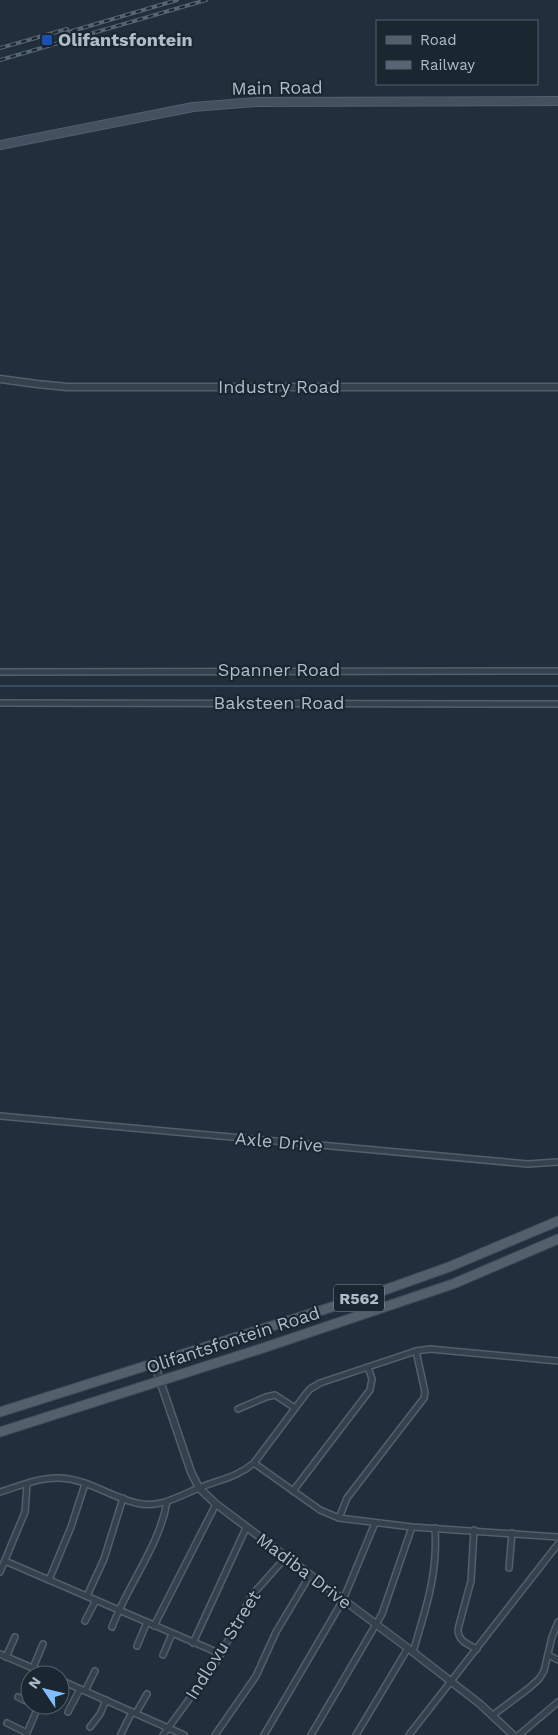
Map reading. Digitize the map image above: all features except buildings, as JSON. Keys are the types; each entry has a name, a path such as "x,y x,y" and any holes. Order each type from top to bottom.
{"main road":[{"name":"Main Road","path":"0,145 192,107 222,104 558,101"},
{"name":"Olifantsfontein Road","path":"0,1412 331,1308 449,1267 558,1221"},
{"name":"Olifantsfontein Road","path":"0,1432 263,1348 453,1284 558,1239"}],"street":[{"name":"Industry Road","path":"0,379 68,387 558,386"},
{"name":"Spanner Road","path":"0,672 558,671"},
{"name":"Baksteen Road","path":"0,703 558,704"},
{"name":"Axle Drive","path":"0,1116 518,1163 558,1162"},
{"path":"0,1492 27,1484 66,1478 137,1504 167,1502 239,1474 254,1463 314,1386 416,1351 436,1349 558,1361"},
{"path":"339,1518 347,1498 424,1398 425,1392 416,1351"},
{"name":"Madiba Drive","path":"154,1363 191,1472 199,1488 246,1528 411,1650 492,1715 513,1735"},
{"path":"293,1491 370,1390 372,1379 368,1367"},
{"path":"238,1408 266,1396 275,1395 295,1408"},
{"path":"254,1463 320,1510 339,1518 412,1527 558,1537"},
{"path":"0,1572 24,1512 27,1484"},
{"path":"49,1580 71,1526 85,1484"},
{"path":"87,1596 104,1559 123,1498"},
{"path":"112,1627 118,1610 139,1574 161,1527 167,1502"},
{"path":"154,1626 216,1504"},
{"path":"264,1735 343,1600 375,1523"},
{"path":"311,1735 376,1624 389,1598 412,1527"},
{"path":"193,1643 246,1528"},
{"path":"356,1735 411,1650 430,1593 435,1569 435,1528"},
{"path":"474,1530 471,1581 458,1635 463,1641 477,1649"},
{"path":"508,1568 512,1533"},
{"path":"409,1735 558,1544"},
{"name":"Indlovu Street","path":"163,1735 221,1654 252,1595 286,1557"},
{"path":"5,1561 221,1654"},
{"path":"215,1735 256,1676 276,1632 310,1575"},
{"path":"85,1621 96,1600"},
{"path":"137,1646 147,1622"},
{"path":"492,1715 539,1679 544,1671 552,1637 558,1622"},
{"path":"163,1655 172,1634"},
{"path":"15,1636 3,1656 25,1665"},
{"path":"33,1665 43,1644"},
{"path":"548,1655 558,1660"},
{"path":"70,1709 95,1671"},
{"path":"70,1684 184,1735"},
{"path":"121,1734 146,1694"},
{"path":"90,1727 100,1714 106,1700"},
{"path":"519,1735 558,1702"},
{"path":"7,1723 26,1734 33,1715"}],"waterway":[{"path":"0,686 558,686"}],"railway":[{"path":"62,34 177,0"},
{"path":"0,60 206,0"},
{"path":"0,48 67,29"}],"place":[{"name":"Olifantsfontein","path":"47,40"}]}
